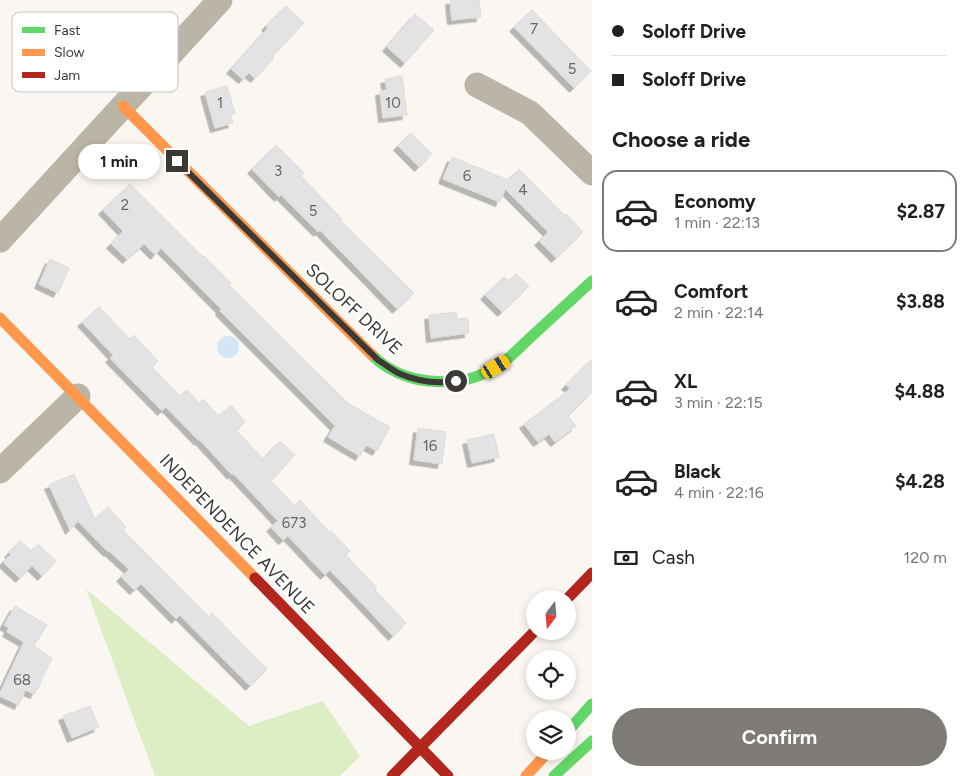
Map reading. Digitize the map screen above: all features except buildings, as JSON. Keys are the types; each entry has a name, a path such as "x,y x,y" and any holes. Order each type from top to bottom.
{"main road":[{"name":"SOLOFF DRIVE","path":"123,106 378,360 397,372 419,380 446,383 467,380 486,373 505,361 592,281"},
{"name":"INDEPENDENCE AVENUE","path":"0,318 448,776"},
{"path":"576,590 592,573"},
{"path":"392,776 526,640"},
{"path":"576,722 592,704"},
{"path":"554,776 592,742"},
{"path":"526,776 541,760"}],"street":[{"path":"178,46 220,0"},
{"path":"477,85 530,113 592,173"},
{"path":"0,240 136,92"},
{"path":"0,471 78,396"}],"green space":[{"path":"86,589 249,726 323,701 360,756 340,776 155,776"}],"water":[{"path":"228,336 236,339 239,347 236,355 228,358 220,355 217,347 220,339"}],"traffic: fast":[{"path":"372,355 398,373 413,378 444,382 478,376 492,370 505,361 592,281"},
{"path":"576,722 592,704"},
{"path":"554,776 592,741"}],"traffic: slow":[{"path":"123,106 372,355"},
{"path":"0,318 255,578"},
{"path":"526,776 541,760"}],"traffic: jam":[{"path":"576,590 592,573"},
{"path":"255,578 376,702"},
{"path":"392,776 526,640"},
{"path":"376,702 448,776"}],"route":[{"path":"177,161 378,360 397,372 419,380 446,383 456,381"}]}
